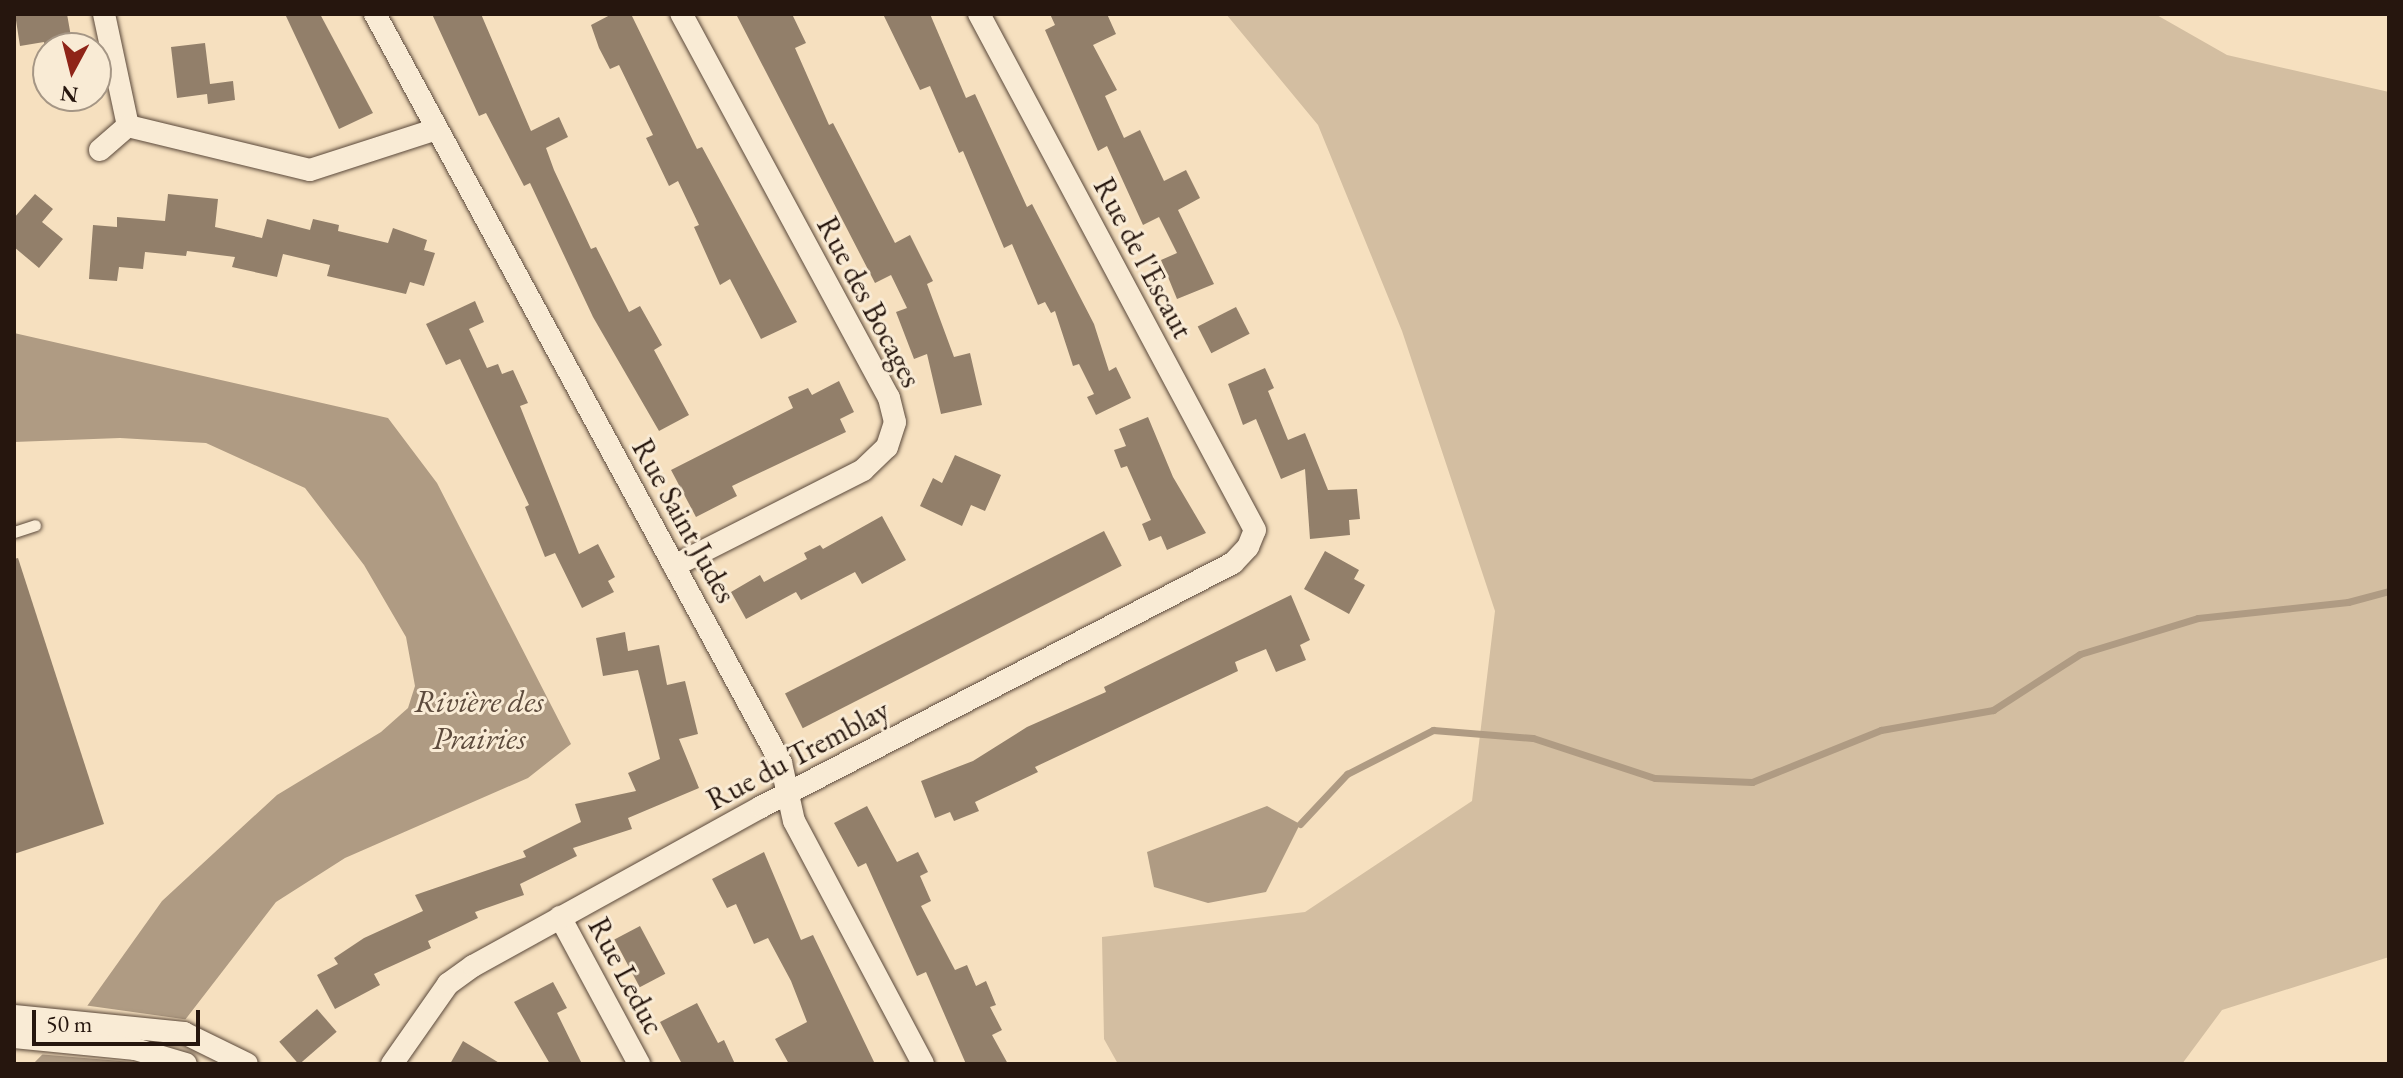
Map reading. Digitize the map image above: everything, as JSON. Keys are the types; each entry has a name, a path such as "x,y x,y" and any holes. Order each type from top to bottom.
{"street":[{"path":"104,14 128,126"},
{"name":"Rue Saint Judes","path":"375,14 781,763 794,821 923,1064"},
{"name":"Rue des Bocages","path":"674,566 863,470 887,447 895,422 889,398 681,14"},
{"name":"Rue de l'Escaut","path":"979,14 1255,530"},
{"path":"128,126 310,170 437,129"},
{"path":"100,150 128,126"},
{"name":"Rue du Tremblay","path":"392,1064 448,984 560,917 788,794 1233,563 1248,547 1255,530"},
{"name":"Rue Leduc","path":"560,917 639,1064"},
{"path":"14,1016 32,1031 176,1060"},
{"path":"32,1031 184,1033 247,1064"}],"lane":[{"path":"14,532 35,525"}],"shaded area":[{"path":"1226,14 2155,14 2227,55 2389,92 2389,957 2222,1010 2182,1064 1118,1064 1104,1039 1102,937 1305,912 1472,801 1495,611 1402,331 1318,125"}],"water":[{"name":"Rivière des Prairies","path":"14,333 388,418 437,483 571,744 528,778 345,858 276,902 151,1064 33,1064 80,1016 162,901 277,795 381,732 408,708 415,686 406,637 364,565 305,488 206,443 120,438 14,442"},
{"path":"1267,806 1300,824 1266,892 1208,903 1154,887 1147,852"}],"pier":[{"path":"83,1005 190,1020 156,1064 37,1054"}],"building":[{"path":"15,14 67,14 70,32 32,32 32,44 20,46"},
{"path":"285,14 320,14 373,113 339,129"},
{"path":"432,14 481,14 531,131 559,117 568,137 546,148 554,170 591,249 596,247 629,312 640,306 662,345 654,350 689,415 659,431 593,317 530,183 524,186 486,113 479,116"},
{"path":"612,14 631,14 697,149 702,147 797,322 761,339 730,279 720,285 694,227 699,225 678,181 669,186 646,138 653,135 619,65 610,69 599,48 591,25"},
{"path":"736,14 792,14 806,43 795,48 829,125 833,123 895,243 910,235 933,281 927,284 954,357 970,353 982,405 941,414 927,354 914,359 896,312 907,308 891,275 875,283"},
{"path":"883,14 930,14 966,98 975,94 1027,207 1032,204 1094,324 1109,371 1116,367 1131,398 1096,415 1087,397 1094,394 1079,364 1073,366 1055,311 1051,313 1045,302 1038,305 1012,244 1004,248 963,151 959,153 930,86 920,90"},
{"path":"1050,14 1107,14 1116,34 1093,45 1117,90 1105,96 1124,138 1140,130 1164,181 1186,170 1200,198 1178,210 1214,284 1177,299 1161,260 1177,253 1159,217 1143,225 1107,146 1098,151 1045,30 1055,25"},
{"path":"205,43 210,84 233,81 235,100 208,104 207,94 177,98 171,47"},
{"path":"35,194 53,209 42,222 63,239 39,268 14,247 14,218"},
{"path":"168,194 218,199 215,227 262,238 267,219 310,230 313,219 339,225 338,231 388,243 393,228 427,240 424,250 435,253 424,286 410,282 406,294 327,276 330,265 283,254 277,277 232,267 235,257 187,251 186,256 145,252 143,269 119,267 117,281 89,279 93,225 117,227 117,217 165,221"},
{"path":"475,301 484,322 469,329 487,368 498,364 502,374 513,370 528,403 520,406 579,554 598,544 615,577 608,581 614,592 582,608 555,553 545,557 525,507 529,505 460,359 446,365 426,324"},
{"path":"1236,307 1250,334 1211,353 1198,327"},
{"path":"1265,368 1274,388 1268,391 1288,440 1305,433 1328,490 1357,489 1360,519 1349,520 1350,535 1310,539 1305,469 1281,479 1256,419 1243,425 1228,384"},
{"path":"839,381 854,412 840,419 846,432 732,486 737,496 696,517 671,470 793,408 788,397 808,388 812,395"},
{"path":"1148,417 1173,477 1206,533 1167,550 1161,536 1149,541 1142,524 1151,520 1127,466 1121,468 1114,450 1126,446 1119,429"},
{"path":"955,455 1001,475 985,511 971,505 962,526 920,506 933,478 942,483"},
{"path":"882,516 906,560 862,584 855,572 801,600 796,592 746,619 731,592 760,575 764,582 807,559 804,553 820,545 823,549"},
{"path":"1104,531 1122,566 803,728 785,694"},
{"path":"1325,551 1359,570 1354,579 1365,585 1349,614 1304,589"},
{"path":"18,558 104,824 14,854 14,559"},
{"path":"1291,595 1310,640 1300,645 1306,660 1276,672 1266,649 1235,662 1238,671 1035,767 1038,772 975,802 979,811 954,821 950,812 935,818 921,781 973,761 1027,727 1106,692 1104,687"},
{"path":"625,632 628,651 659,645 667,685 685,681 698,734 679,739 699,788 628,818 632,829 573,848 577,856 520,884 524,895 475,912 478,918 428,941 431,948 374,974 380,985 335,1009 317,975 338,964 334,958 364,938 423,911 415,895 526,857 523,851 581,822 575,804 636,791 628,773 660,759 638,670 603,676 596,638"},
{"path":"867,806 897,862 918,852 928,872 920,876 931,901 921,906 955,970 967,965 976,986 986,981 996,1005 990,1007 1002,1030 992,1035 1008,1064 966,1064 926,972 917,976 866,863 858,867 834,823"},
{"path":"764,852 801,940 813,935 875,1064 789,1064 775,1039 807,1022 791,981 768,938 754,944 736,904 727,908 712,879"},
{"path":"640,926 665,974 640,987 614,940"},
{"path":"553,982 567,1008 557,1013 582,1064 550,1064 514,1002"},
{"path":"697,1003 718,1043 724,1040 735,1064 682,1064 660,1022"},
{"path":"317,1009 337,1032 299,1064 279,1042"},
{"path":"463,1041 501,1064 450,1064"}],"waterway":[{"path":"1300,824 1347,774 1433,730 1533,738 1655,778 1752,782 1881,730 1993,710 2080,654 2198,618 2348,602 2389,591"}]}
